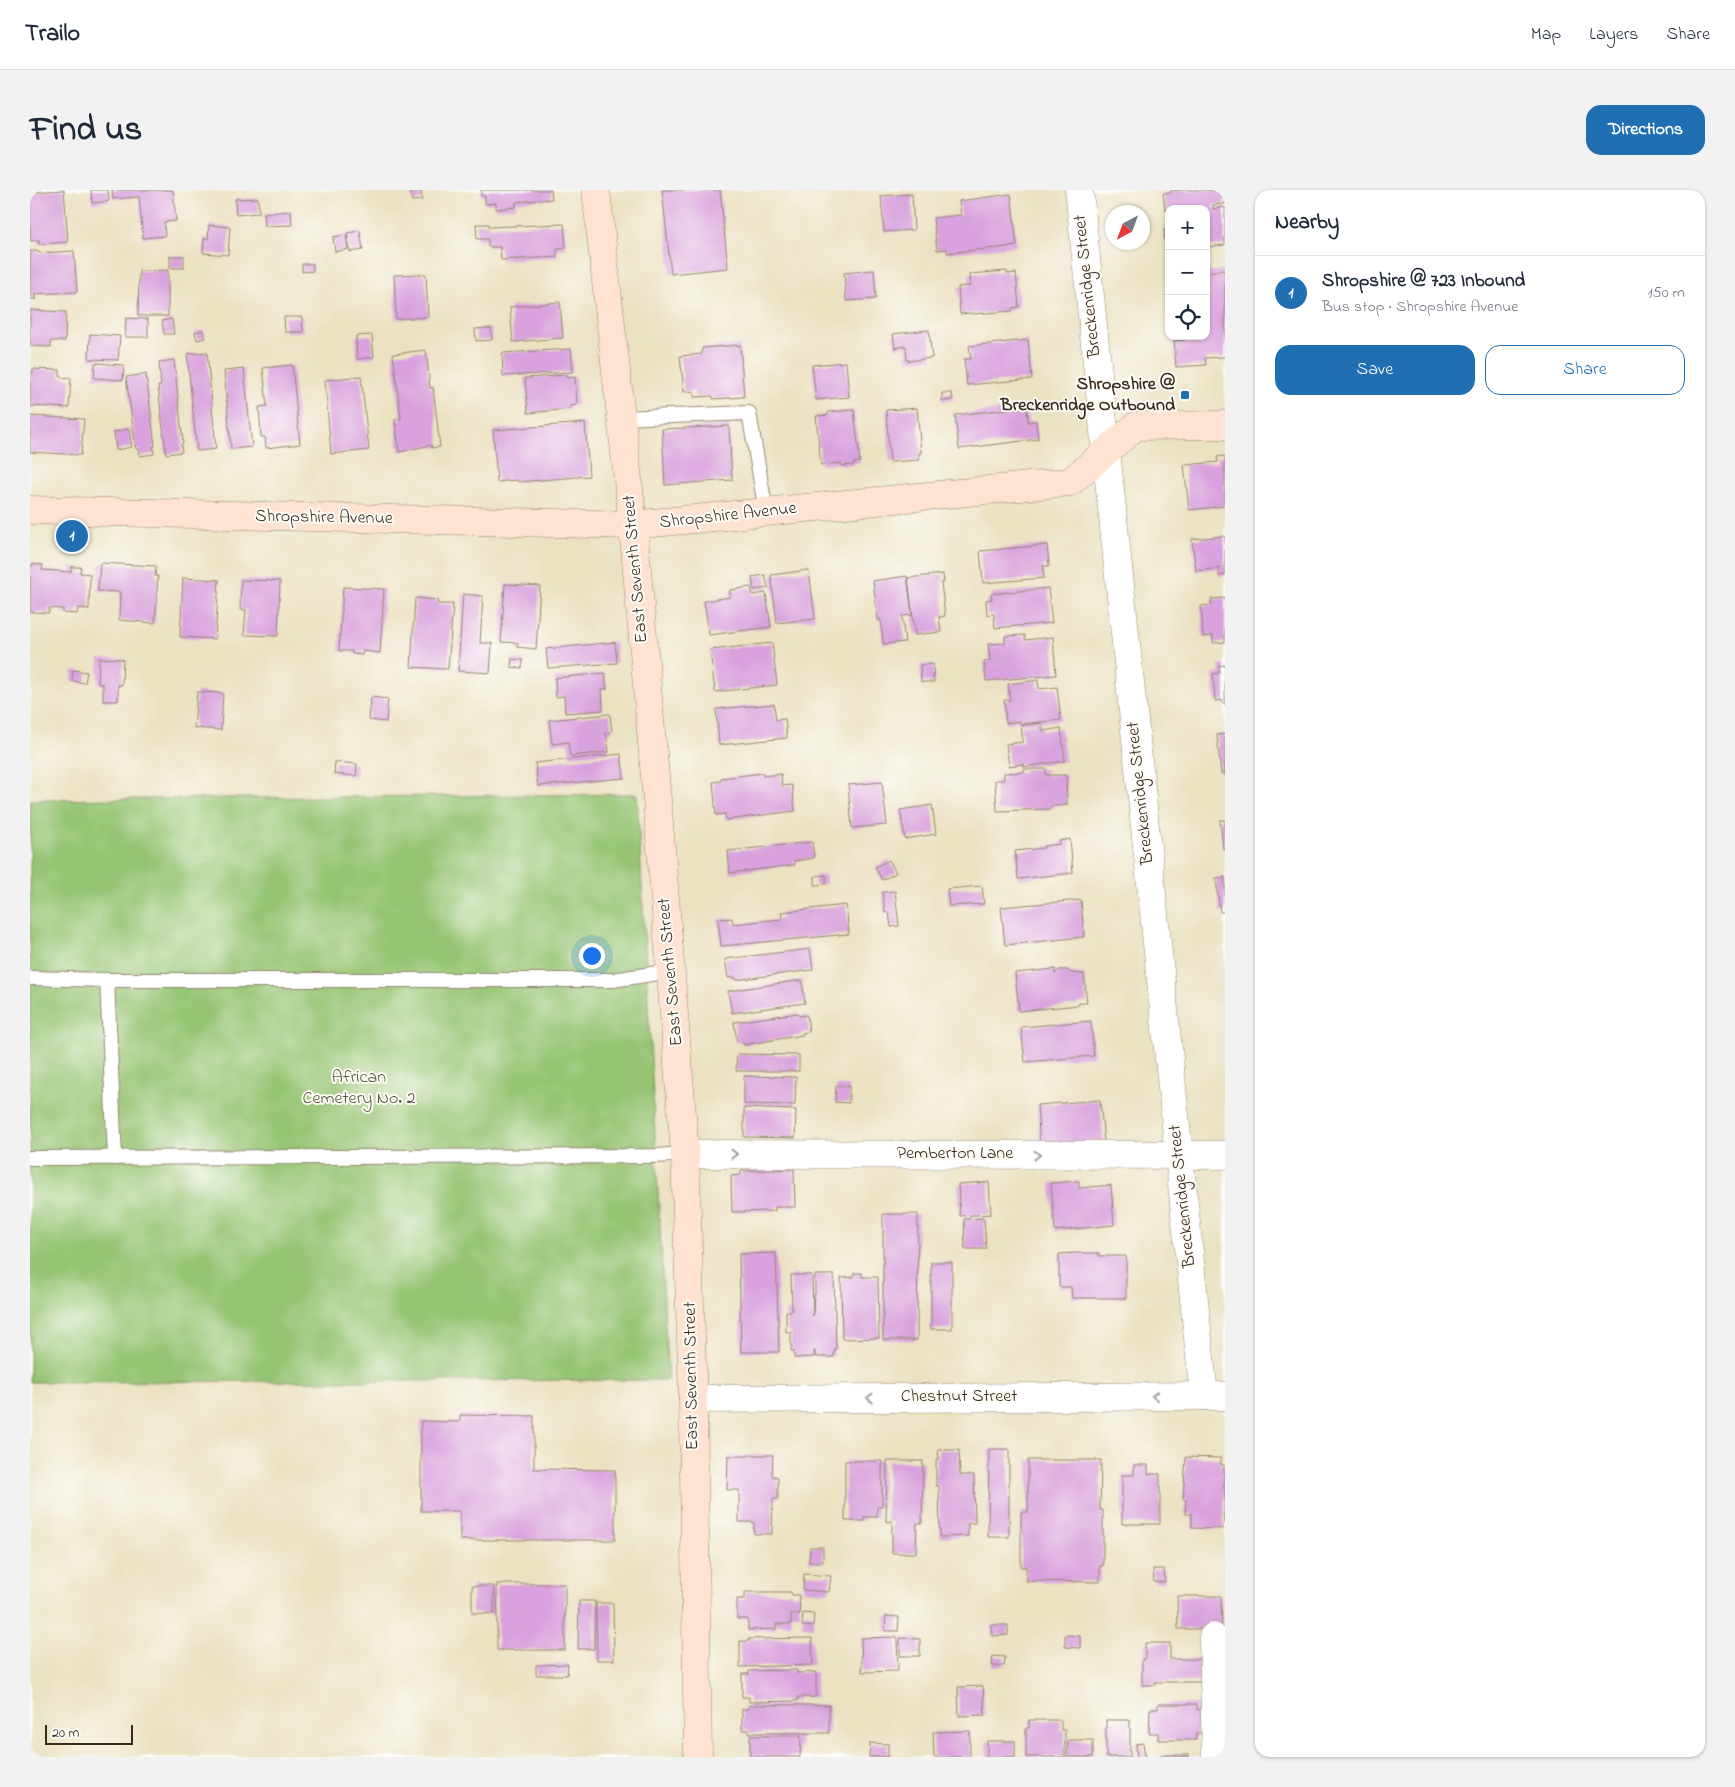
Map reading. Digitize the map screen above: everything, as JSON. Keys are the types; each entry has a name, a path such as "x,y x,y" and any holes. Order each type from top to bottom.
{"street":[{"name":"East Seventh Street","path":"596,190 632,526 686,1154 693,1399 698,1757"},
{"name":"Breckenridge Street","path":"1078,190 1178,1155 1214,1396"},
{"name":"Shropshire Avenue","path":"30,510 632,526 1070,482 1136,426 1225,424"},
{"name":"Pemberton Lane","path":"686,1154 1225,1155"},
{"name":"Chestnut Street","path":"693,1399 1214,1396"},
{"path":"1213,1637 1216,1757"}],"lane":[{"path":"621,418 749,413 766,512"},
{"path":"30,978 107,980 613,980 671,971"},
{"path":"107,980 115,1158"},
{"path":"30,1158 656,1156 686,1154"}],"green space":[{"name":"African Cemetery No. 2","path":"637,794 668,1380 30,1382 30,800"}],"building":[{"path":"64,190 68,242 39,244 39,240 30,241 30,192"},
{"path":"91,190 108,190 109,201 92,203"},
{"path":"112,190 173,190 176,221 164,222 165,236 143,238 139,197 113,199"},
{"path":"411,190 421,190 422,200 412,201"},
{"path":"481,190 551,190 552,199 516,202 516,207 496,209 496,203 485,204 485,196 481,196"},
{"path":"662,190 720,190 728,268 671,274"},
{"path":"1171,190 1223,190 1225,204 1213,205 1213,209 1225,207 1225,245 1210,247 1210,205 1165,205 1165,210 1163,193 1171,193"},
{"path":"912,194 914,230 884,232 881,196"},
{"path":"1011,194 1017,246 947,253 947,249 937,250 933,218 961,215 959,201"},
{"path":"258,198 259,213 236,215 235,199"},
{"path":"291,211 292,225 265,226 264,213"},
{"path":"476,224 489,224 489,227 564,224 566,248 557,249 557,257 501,260 500,247 488,247 488,239 477,239"},
{"path":"209,225 230,227 228,255 203,253 204,238 208,239"},
{"path":"360,231 363,250 350,252 347,233"},
{"path":"346,235 348,249 335,252 333,237"},
{"path":"30,251 38,251 39,253 74,251 77,292 35,294 36,299 30,299"},
{"path":"170,256 184,256 184,268 170,268"},
{"path":"302,264 313,264 313,271 302,272"},
{"path":"168,270 168,316 138,316 139,271"},
{"path":"874,270 876,299 846,301 844,273"},
{"path":"1225,270 1225,357 1205,358 1206,365 1176,367 1174,341 1210,340 1210,272"},
{"path":"1007,271 1007,274 1016,273 1019,307 1012,308 1012,311 960,314 958,287 970,286 969,274"},
{"path":"426,274 428,317 396,319 394,275"},
{"path":"560,302 563,338 513,342 510,307"},
{"path":"30,310 66,312 65,341 51,341 51,347 30,346"},
{"path":"284,317 302,317 303,332 285,332"},
{"path":"126,318 148,319 148,337 125,337"},
{"path":"172,319 174,334 164,334 162,321"},
{"path":"491,328 492,340 476,341 475,329"},
{"path":"203,330 205,338 197,340 195,332"},
{"path":"929,330 932,358 907,361 906,346 895,348 893,334"},
{"path":"90,334 120,336 118,360 89,359"},
{"path":"372,335 374,357 357,359 356,336"},
{"path":"1028,340 1032,379 967,385 964,359 971,359 969,346"},
{"path":"740,345 744,397 713,399 713,396 694,397 694,391 684,392 680,356 702,354 702,348"},
{"path":"571,349 573,372 503,376 502,353"},
{"path":"426,350 430,388 433,387 440,447 432,448 431,445 399,452 395,419 401,419 393,354"},
{"path":"207,352 216,449 197,451 187,354"},
{"path":"174,360 183,443 181,444 182,452 166,454 158,386 161,386 159,362"},
{"path":"846,362 849,397 816,400 812,365"},
{"path":"95,363 124,365 123,380 94,378"},
{"path":"292,365 300,444 266,448 265,437 261,437 259,407 267,406 263,368"},
{"path":"33,369 60,370 60,377 71,378 69,408 30,406 30,373 33,373"},
{"path":"244,369 252,447 231,449 224,371"},
{"path":"146,374 155,446 153,446 154,454 140,456 139,449 136,449 126,377"},
{"path":"566,375 567,378 575,377 577,405 570,406 570,409 528,413 525,378"},
{"path":"361,376 369,450 331,454 325,380"},
{"path":"942,393 952,393 953,400 942,401"},
{"path":"1027,407 1028,422 1036,421 1038,439 959,449 955,415"},
{"path":"917,408 921,453 919,453 919,460 890,462 886,410"},
{"path":"854,410 860,462 854,463 854,465 841,466 841,463 821,465 816,416 828,415 828,412"},
{"path":"30,416 84,419 81,455 30,452"},
{"path":"585,423 589,476 497,482 493,430"},
{"path":"729,426 732,480 665,485 662,429"},
{"path":"129,429 132,447 116,450 114,432"},
{"path":"1225,456 1225,506 1189,510 1184,465 1218,462 1217,457"},
{"path":"1225,536 1225,575 1219,576 1219,568 1196,571 1192,539"},
{"path":"1047,545 1049,566 1043,566 1044,578 983,583 980,551"},
{"path":"100,563 156,566 155,576 158,576 155,623 119,620 120,592 98,591"},
{"path":"32,564 43,565 42,570 71,572 71,567 81,567 80,573 90,574 89,609 78,608 77,614 63,613 63,609 49,608 49,613 30,612 30,570"},
{"path":"809,570 815,619 777,623 771,575"},
{"path":"943,574 944,582 941,582 945,616 939,617 941,632 915,635 908,578"},
{"path":"765,575 768,588 754,590 752,577"},
{"path":"907,576 912,615 902,616 905,642 883,644 881,620 878,620 873,581"},
{"path":"183,578 219,580 215,639 180,637"},
{"path":"241,580 280,581 278,636 244,635 246,610 240,610"},
{"path":"505,584 540,586 536,649 517,647 518,643 501,642"},
{"path":"343,587 384,589 380,653 363,651 362,655 352,654 352,651 339,651"},
{"path":"751,587 753,595 766,593 771,627 709,635 704,601 730,597 730,590"},
{"path":"1048,588 1052,623 995,628 994,614 987,615 986,600 992,599 991,594"},
{"path":"463,594 483,596 480,643 492,643 490,673 458,671"},
{"path":"415,598 438,600 438,604 453,604 448,669 411,667"},
{"path":"1225,598 1225,642 1213,643 1213,636 1203,637 1201,606 1212,605 1211,599"},
{"path":"1025,635 1025,640 1053,637 1056,675 986,681 984,662 990,661 988,644 1005,643 1005,636"},
{"path":"615,642 617,663 548,668 546,649"},
{"path":"772,643 777,685 715,692 710,650"},
{"path":"99,658 123,659 122,685 118,685 118,701 103,701 103,684 98,684"},
{"path":"512,659 523,660 522,668 511,667"},
{"path":"933,664 934,682 921,682 920,665"},
{"path":"1225,665 1225,704 1223,704 1222,700 1215,701 1213,674 1220,673 1219,666"},
{"path":"73,670 87,672 85,683 72,681"},
{"path":"605,673 607,689 602,689 603,710 565,713 564,696 556,697 555,678"},
{"path":"1038,680 1039,689 1057,687 1061,720 1020,724 1020,721 1006,723 1004,700 1010,700 1008,684"},
{"path":"197,692 223,693 221,730 194,728"},
{"path":"371,697 388,699 386,722 369,720"},
{"path":"774,704 776,720 785,719 787,738 719,745 716,709"},
{"path":"610,714 612,732 606,733 609,752 570,756 568,742 552,744 549,720"},
{"path":"1041,723 1043,731 1061,728 1065,761 1024,767 1024,764 1009,766 1006,744 1023,742 1021,726"},
{"path":"1225,734 1225,774 1221,774 1217,735"},
{"path":"621,754 624,778 538,786 535,763"},
{"path":"335,762 357,764 356,776 334,774"},
{"path":"1024,769 1046,769 1046,775 1066,775 1067,805 1051,806 1051,809 997,811 995,780 1004,780 1004,773 1024,772"},
{"path":"763,773 763,776 781,774 782,786 792,785 795,811 726,820 725,814 716,815 713,782 721,781 721,778"},
{"path":"882,782 887,825 852,828 848,785"},
{"path":"932,805 936,834 905,839 900,810"},
{"path":"1220,820 1225,820 1225,849 1223,849"},
{"path":"1070,839 1073,873 1018,879 1015,851 1044,848 1044,846 1060,844 1059,841"},
{"path":"812,842 814,858 794,861 795,865 730,873 728,851"},
{"path":"889,860 896,873 882,880 875,867"},
{"path":"826,875 826,884 815,885 815,876"},
{"path":"1225,877 1225,912 1220,912 1216,878"},
{"path":"982,886 984,904 949,906 947,889"},
{"path":"895,891 899,926 891,927 889,912 885,913 882,892"},
{"path":"1081,900 1084,937 1005,945 1001,907"},
{"path":"846,905 849,934 721,946 718,919 732,918 733,924 782,919 781,912"},
{"path":"810,949 813,970 735,980 735,977 728,978 725,959"},
{"path":"1055,969 1055,974 1059,970 1067,970 1071,973 1084,974 1087,1003 1019,1011 1015,973"},
{"path":"802,980 805,1003 732,1013 728,991"},
{"path":"798,1013 799,1016 807,1015 809,1032 802,1033 803,1035 743,1045 743,1041 737,1042 734,1022"},
{"path":"1091,1021 1094,1056 1025,1062 1021,1027"},
{"path":"737,1054 799,1055 799,1071 736,1071"},
{"path":"744,1076 796,1077 795,1105 744,1104"},
{"path":"836,1086 849,1086 849,1103 835,1102"},
{"path":"1100,1100 1104,1142 1040,1146 1037,1105"},
{"path":"744,1108 796,1110 795,1138 744,1137"},
{"path":"794,1169 795,1207 775,1207 775,1211 732,1212 731,1176 741,1175 741,1171"},
{"path":"1079,1181 1079,1188 1111,1185 1114,1225 1055,1231 1051,1183"},
{"path":"989,1182 991,1214 960,1216 958,1184"},
{"path":"883,1214 918,1214 917,1340 883,1340"},
{"path":"984,1218 986,1249 965,1249 964,1219"},
{"path":"776,1253 779,1352 741,1352 739,1254"},
{"path":"1099,1253 1099,1256 1126,1256 1126,1298 1072,1298 1071,1287 1059,1287 1059,1254"},
{"path":"931,1262 952,1262 952,1329 931,1329"},
{"path":"854,1273 862,1273 862,1277 878,1277 879,1338 842,1339 841,1278 854,1277"},
{"path":"791,1275 812,1275 813,1316 815,1275 834,1275 836,1350 834,1350 834,1357 816,1357 814,1351 814,1357 794,1358 794,1351 791,1351 791,1332 786,1332 786,1311 792,1311"},
{"path":"460,1415 534,1416 534,1469 615,1470 615,1540 460,1540 460,1511 421,1511 421,1421 460,1422"},
{"path":"989,1449 1009,1449 1009,1537 988,1537"},
{"path":"938,1450 959,1450 960,1475 974,1475 975,1523 968,1523 968,1536 940,1537 939,1486 936,1486"},
{"path":"773,1455 772,1476 778,1477 778,1499 773,1499 772,1534 754,1534 754,1522 739,1522 739,1490 727,1490 728,1456"},
{"path":"1186,1457 1221,1458 1221,1465 1224,1465 1225,1488 1223,1529 1192,1528 1192,1514 1185,1514 1186,1500 1183,1499"},
{"path":"1028,1460 1101,1460 1100,1510 1103,1510 1103,1566 1100,1566 1100,1582 1026,1581 1026,1567 1021,1567 1021,1512 1028,1512"},
{"path":"845,1461 882,1461 882,1507 877,1507 877,1517 864,1517 864,1521 845,1521"},
{"path":"887,1461 923,1461 922,1523 917,1523 916,1553 892,1553 892,1521 886,1522"},
{"path":"1134,1465 1148,1465 1148,1474 1160,1474 1160,1524 1122,1524 1122,1475 1134,1475"},
{"path":"810,1547 823,1547 823,1562 809,1562"},
{"path":"1153,1569 1164,1569 1165,1582 1154,1582"},
{"path":"804,1574 831,1576 829,1592 803,1590"},
{"path":"497,1584 565,1584 565,1650 497,1650"},
{"path":"472,1586 494,1586 494,1614 472,1613"},
{"path":"745,1592 791,1592 792,1595 799,1595 800,1614 791,1614 791,1624 776,1624 776,1629 748,1630 748,1619 737,1619 737,1599 745,1599"},
{"path":"1177,1596 1221,1596 1222,1629 1178,1629"},
{"path":"579,1601 595,1601 594,1649 578,1649"},
{"path":"596,1603 613,1603 614,1660 597,1660"},
{"path":"803,1613 814,1614 813,1627 802,1626"},
{"path":"886,1616 899,1617 898,1631 885,1631"},
{"path":"991,1625 1008,1625 1008,1635 992,1636"},
{"path":"1065,1635 1080,1636 1080,1648 1065,1647"},
{"path":"897,1637 898,1671 862,1672 861,1638"},
{"path":"812,1638 813,1665 740,1667 740,1641 749,1641 748,1639"},
{"path":"900,1638 920,1639 920,1656 900,1656"},
{"path":"1145,1643 1170,1643 1170,1659 1203,1659 1203,1682 1155,1682 1156,1685 1142,1685 1142,1659 1145,1659"},
{"path":"993,1656 1005,1657 1004,1666 992,1666"},
{"path":"568,1664 567,1675 536,1675 536,1665"},
{"path":"797,1670 797,1673 816,1672 816,1697 798,1697 798,1701 749,1702 749,1697 742,1697 742,1674 749,1674 749,1671"},
{"path":"983,1686 985,1715 959,1716 958,1687"},
{"path":"1158,1704 1197,1704 1197,1710 1204,1710 1203,1733 1196,1733 1196,1740 1158,1740 1158,1733 1149,1733 1150,1709 1158,1709"},
{"path":"749,1705 829,1705 829,1733 749,1733 749,1730 742,1730 742,1709 749,1709"},
{"path":"1029,1720 1061,1720 1061,1730 1065,1730 1065,1757 1026,1757 1026,1728 1029,1728"},
{"path":"1106,1720 1130,1720 1130,1757 1106,1757"},
{"path":"970,1731 970,1757 934,1757 933,1732"},
{"path":"750,1736 801,1736 800,1757 750,1757"},
{"path":"1068,1740 1093,1740 1093,1757 1067,1757"},
{"path":"987,1741 1015,1741 1015,1757 987,1757"},
{"path":"870,1743 888,1744 888,1757 869,1757"},
{"path":"1143,1743 1145,1757 1137,1757 1136,1744"},
{"path":"1161,1755 1189,1755 1189,1757 1161,1757"}],"place":[{"name":"Shropshire @ Breckenridge Outbound","path":"1185,395"},
{"name":"Shropshire @ 723 Inbound","path":"72,536"}]}
